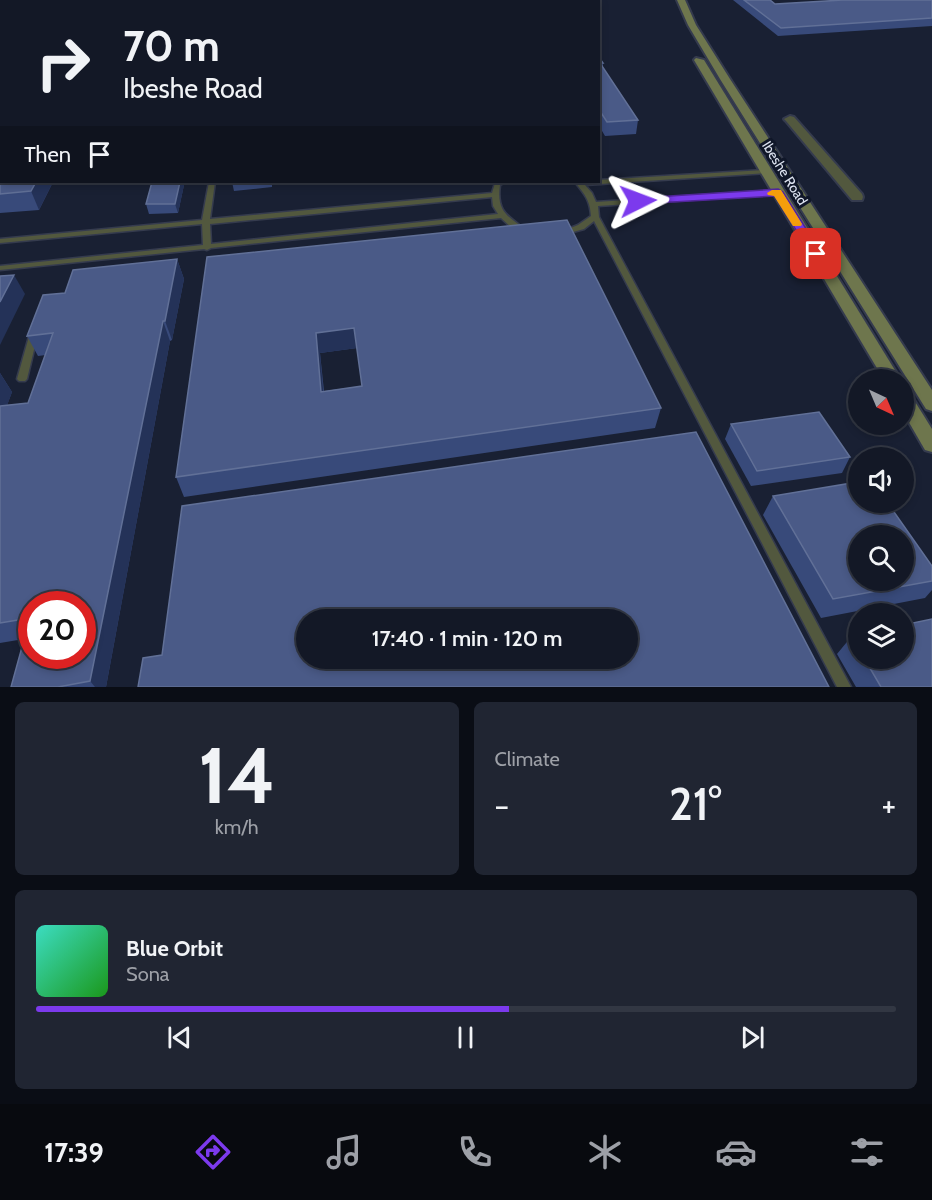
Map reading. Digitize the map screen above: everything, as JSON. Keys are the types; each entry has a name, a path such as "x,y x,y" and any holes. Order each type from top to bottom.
{"main road":[{"name":"Ibeshe Road","path":"670,0 677,21 765,172 886,369"},
{"name":"Ibeshe Road","path":"681,0 710,56 932,404"},
{"path":"914,415 932,445"}],"street":[{"path":"790,119 857,197"}],"lane":[{"path":"600,181 765,172"},
{"path":"207,248 206,221 212,183"},
{"path":"500,183 497,184 494,195 500,216"},
{"path":"580,183 595,204 595,217 844,687"},
{"path":"595,204 778,192"},
{"path":"0,241 494,195"},
{"path":"0,268 500,216 526,232"},
{"path":"553,234 581,227 595,217"},
{"path":"98,266 107,258"},
{"path":"22,379 38,319"}],"building":[{"path":"744,0 770,0 775,4 843,0 932,0 932,18 781,28"},
{"path":"600,63 638,120 607,122 600,111"},
{"path":"0,183 35,183 31,191 0,194"},
{"path":"152,183 180,183 175,204 146,204"},
{"path":"567,220 661,408 176,477 207,257","holes":["354,328 362,386 321,392 316,333"]},
{"path":"177,259 96,651 96,591 18,591 18,620 0,623 0,406 28,403 53,333 27,336 43,295 65,293 73,270"},
{"path":"14,275 0,302 0,276"},
{"path":"819,412 848,457 757,471 731,424"},
{"path":"696,432 829,687 138,687 143,658 162,655 182,506"},
{"path":"848,484 848,513 895,513 903,525 848,525 848,591 877,591 833,599 773,496"},
{"path":"914,540 932,566 932,581 914,584"},
{"path":"932,619 932,687 881,687 870,669 914,669 914,623"},
{"path":"18,662 18,669 92,669 90,681 58,687 11,687"}],"slow traffic":[{"path":"772,193 778,192 797,224"}],"route":[{"path":"638,201 778,192 816,254"}]}
